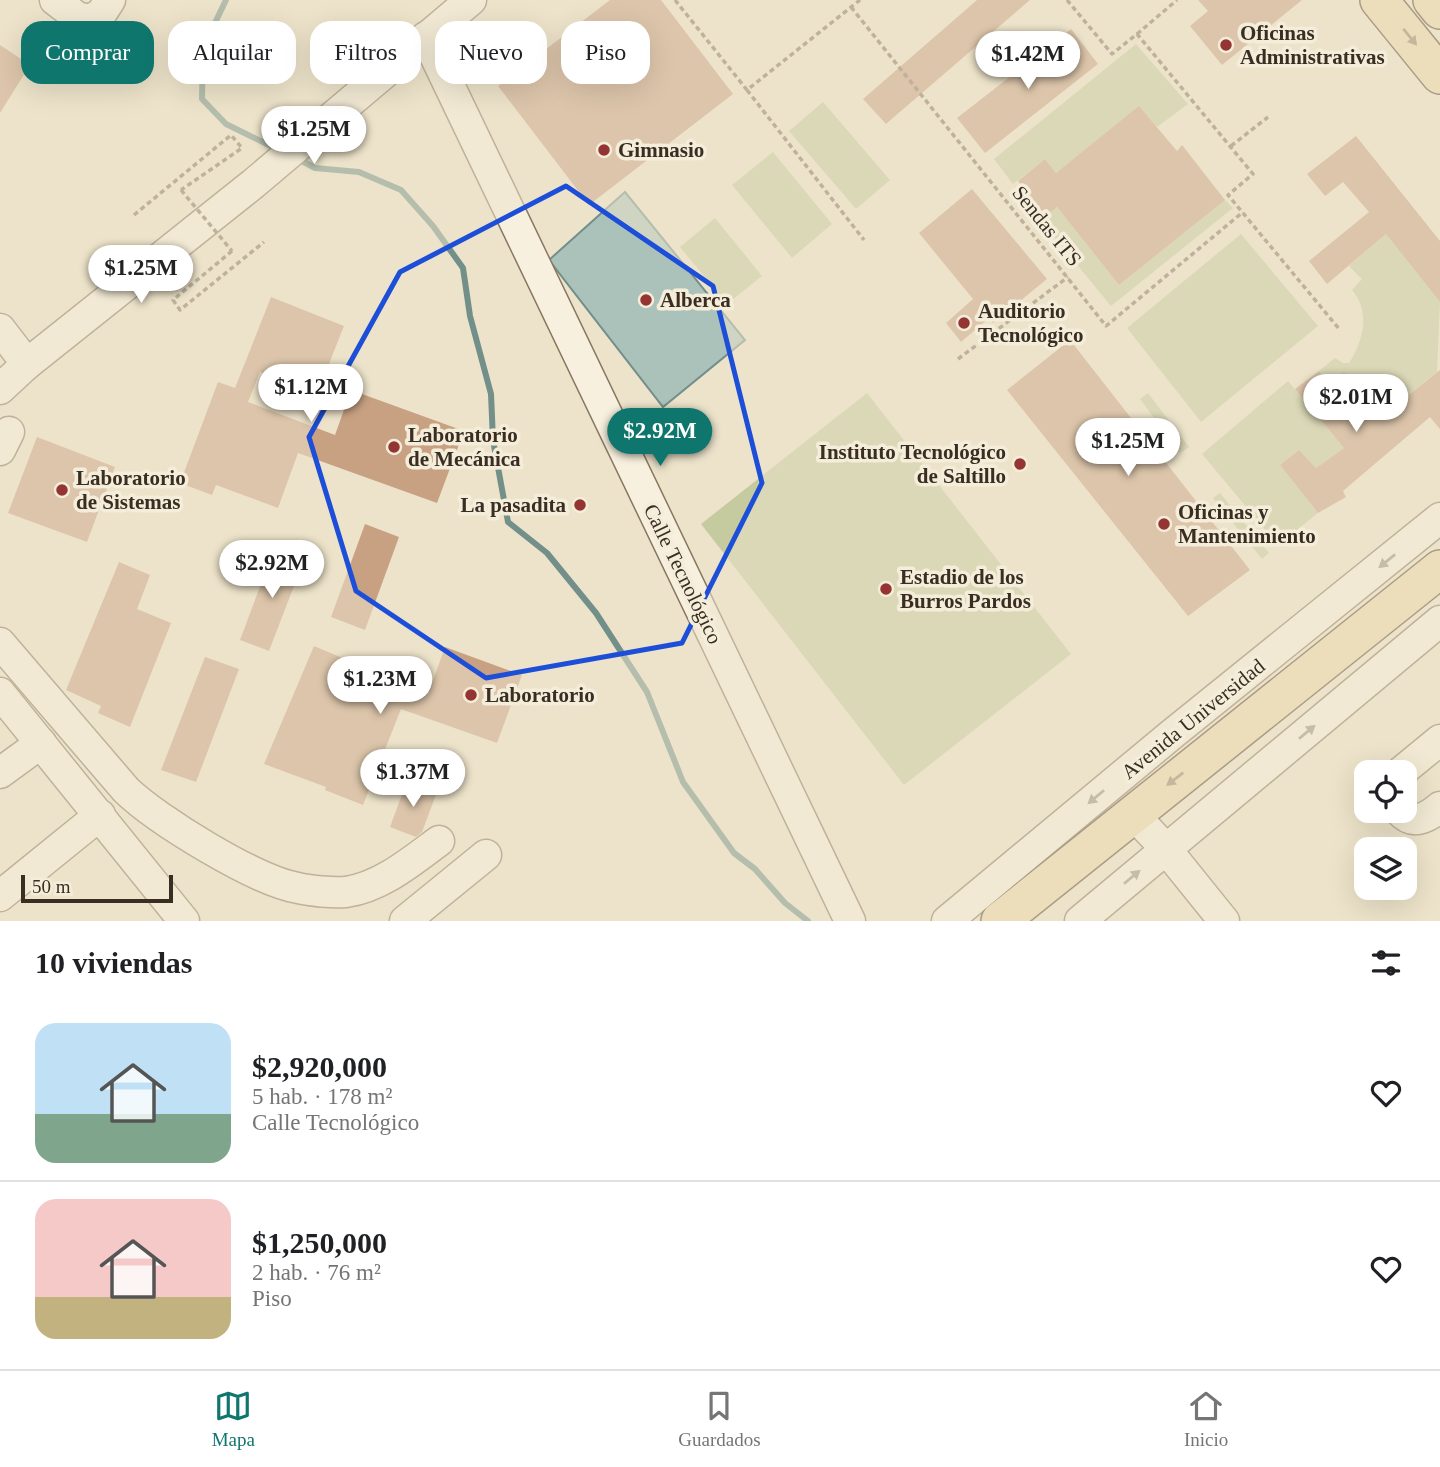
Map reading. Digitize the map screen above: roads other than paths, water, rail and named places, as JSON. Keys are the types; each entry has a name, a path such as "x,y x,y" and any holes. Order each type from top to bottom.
{"main road":[{"path":"1379,0 1440,75"},
{"path":"1432,0 1440,9"},
{"name":"Avenida Universidad","path":"1000,921 1150,831 1242,726 1423,623 1440,569"},
{"name":"Avenida Universidad","path":"1036,921 1423,623 1440,591"}],"street":[{"path":"55,0 77,17 90,20 102,14 110,0"},
{"path":"1,386 253,184 471,0"},
{"name":"Calle Tecnológico","path":"426,37 850,921"},
{"path":"0,329 27,364"},
{"name":"Avenida Universidad","path":"947,921 1440,519"},
{"path":"0,643 143,807 260,875 296,888 346,891 389,877 439,841"},
{"path":"0,693 184,921"},
{"path":"1221,695 1242,726"},
{"path":"1416,760 1440,740"},
{"path":"0,773 41,743"},
{"path":"1417,820 1427,818 1440,807"},
{"path":"0,896 100,815"},
{"path":"120,841 167,821"},
{"path":"1150,831 1223,921"},
{"name":"Avenida Universidad","path":"1080,921 1150,831"},
{"path":"405,921 486,855"}],"water":[{"name":"Alberca","path":"625,192 745,340 663,407 549,260"}],"waterway":[{"path":"226,0 203,48 202,99 226,124 279,150"},
{"path":"298,159 315,168 359,172 401,190 433,226 463,268 470,316 491,394 493,440 508,522 547,553 596,613 647,692 683,782 734,853 755,869 785,903 808,921"}],"place":[{"name":"Oficinas Administrativas","path":"1226,45"},
{"name":"Gimnasio","path":"604,150"},
{"name":"Alberca","path":"646,300"},
{"name":"Auditorio Tecnológico","path":"964,323"},
{"name":"Laboratorio de Mecánica","path":"394,447"},
{"name":"Instituto Tecnológico de Saltillo","path":"1020,464"},
{"name":"Laboratorio de Sistemas","path":"62,490"},
{"name":"La pasadita","path":"580,505"},
{"name":"Oficinas y Mantenimiento","path":"1164,524"},
{"name":"Estadio de los Burros Pardos","path":"886,589"},
{"name":"Laboratorio","path":"471,695"}]}
